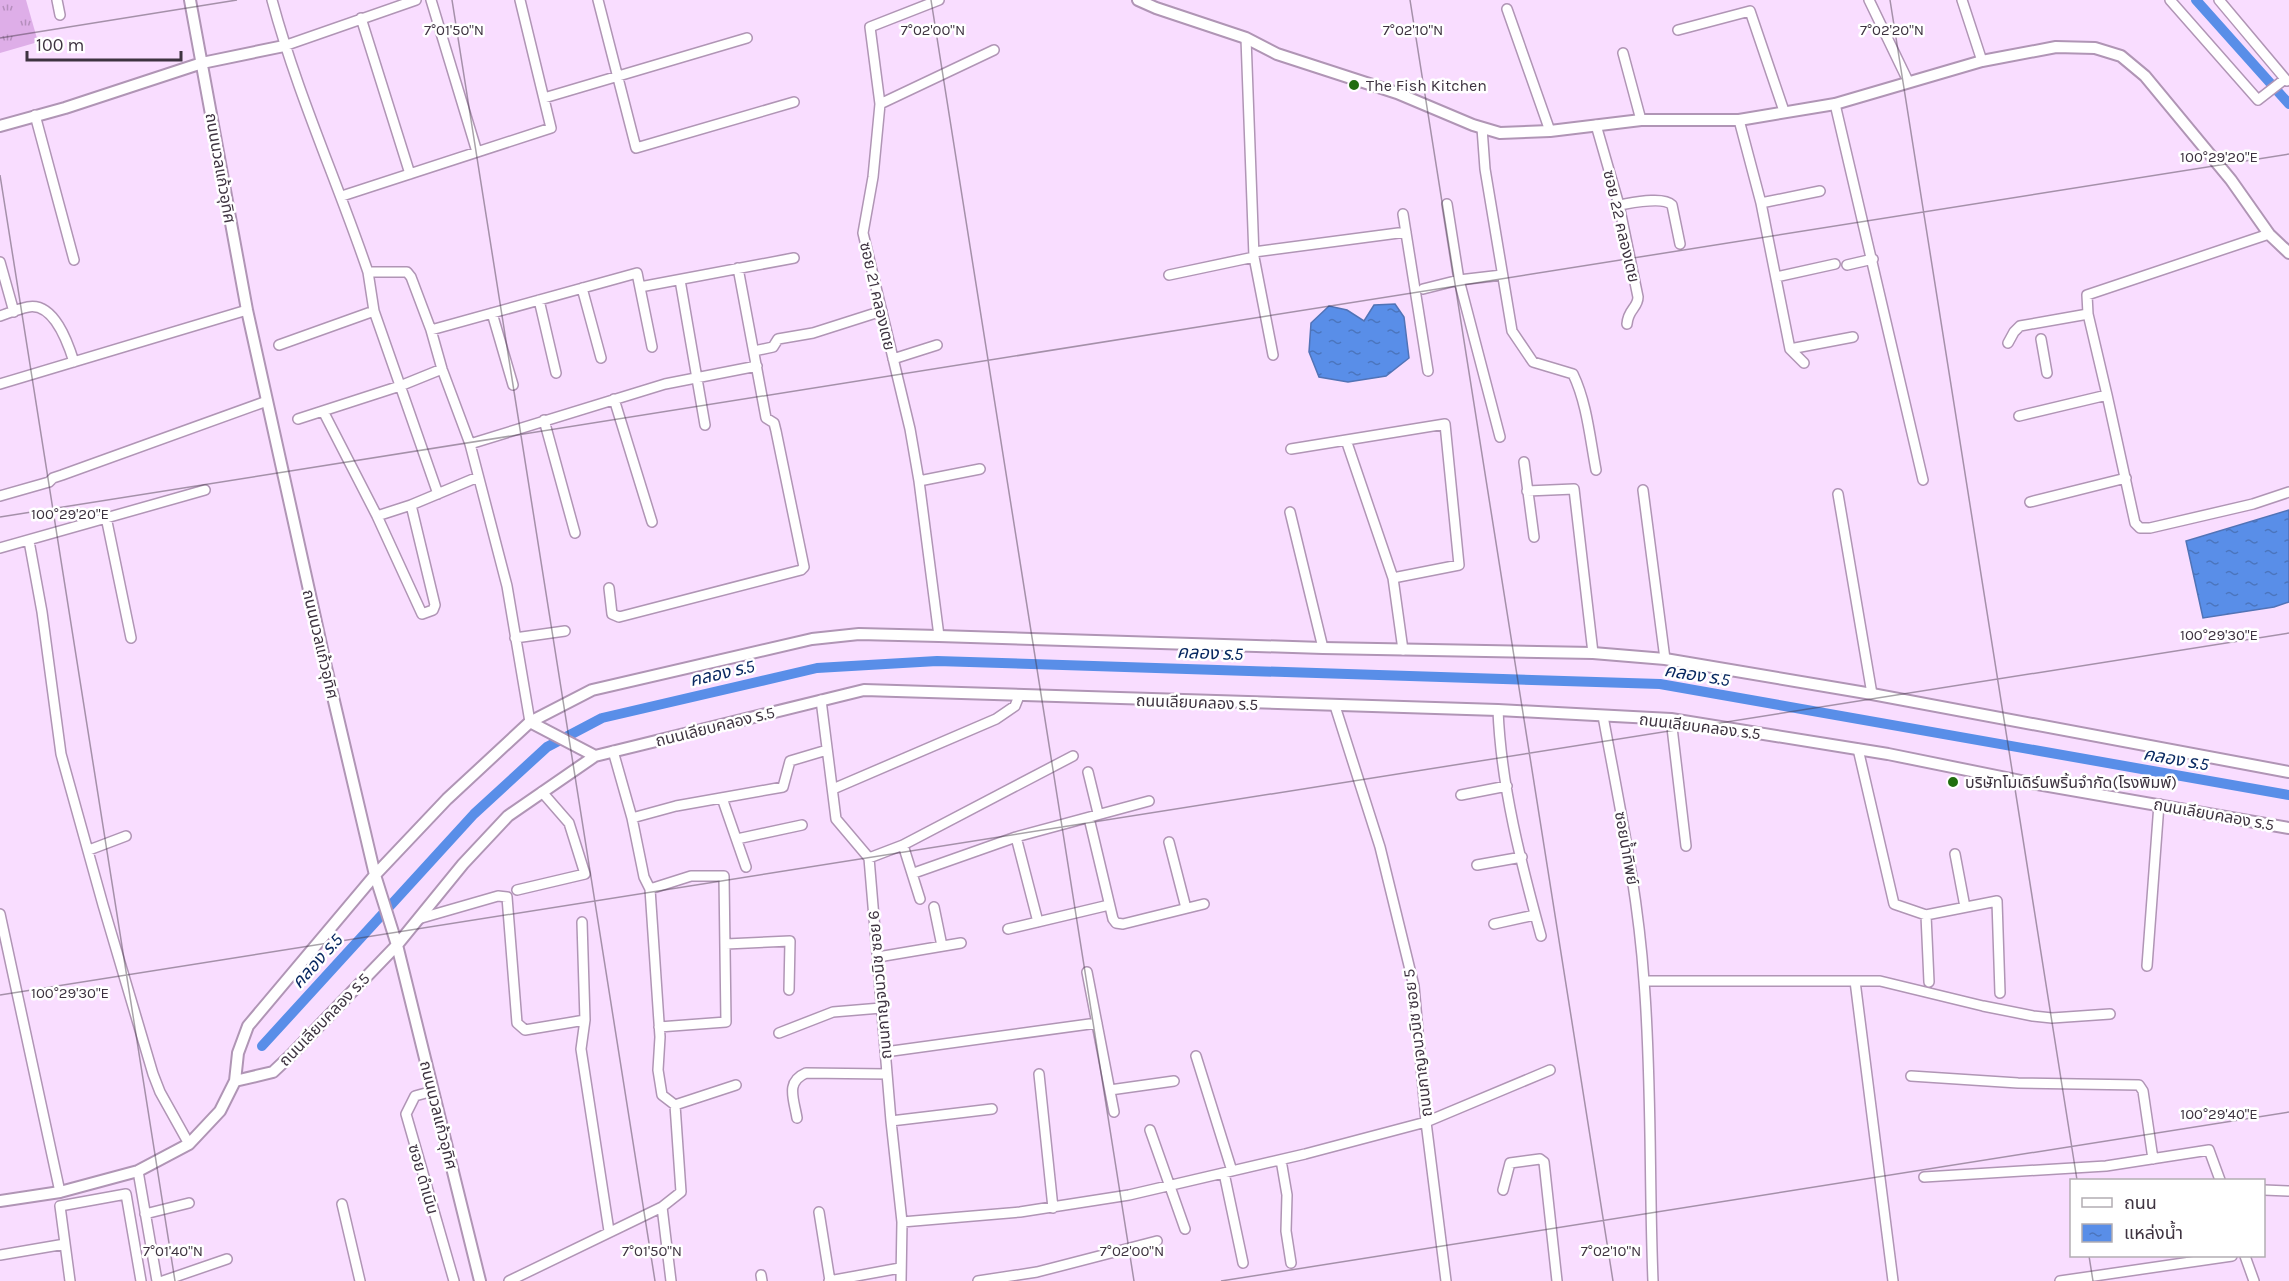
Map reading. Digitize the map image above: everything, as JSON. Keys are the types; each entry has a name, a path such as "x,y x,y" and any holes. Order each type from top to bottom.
{"street":[{"path":"57,0 60,15"},
{"name":"ถนนนวลแก้วอุทิศ","path":"190,0 247,310 267,401 375,875 397,945 480,1281"},
{"path":"272,0 284,45 342,196 368,272 374,311 438,494"},
{"path":"0,126 65,108 202,63 284,45 416,0"},
{"path":"431,0 477,152"},
{"path":"342,196 551,128 520,0"},
{"path":"598,0 636,148 794,102"},
{"name":"ซอย 21 คลองเตย","path":"939,0 870,27 880,104 873,177 863,233 910,429 939,636"},
{"path":"1138,0 1246,38 1277,54 1397,93 1482,128 1500,133 1550,131 1641,120 1739,120 1835,104 1982,60 2056,47 2095,48 2121,56 2145,76 2231,180 2269,234 2289,253"},
{"path":"1869,0 1908,81"},
{"path":"1962,0 1982,60"},
{"path":"2170,0 2258,100 2284,82 2219,0"},
{"path":"1507,9 1550,131"},
{"path":"1678,30 1750,11 1784,111"},
{"path":"361,18 410,174"},
{"path":"544,98 747,38"},
{"path":"1246,38 1254,255 1273,355"},
{"path":"880,104 994,50"},
{"path":"1623,52 1641,120"},
{"path":"1835,104 1923,480"},
{"path":"35,115 74,260"},
{"path":"1739,120 1761,203 1790,349 1804,363"},
{"name":"ซอย 22 คลองเตย","path":"1596,125 1619,205 1638,297 1636,305 1628,315 1627,324"},
{"path":"1482,128 1485,169 1512,331 1533,362 1573,374 1578,384 1588,424 1596,470"},
{"path":"1761,203 1820,191"},
{"path":"1619,205 1662,200 1669,202 1672,205 1680,244"},
{"path":"1447,204 1459,280 1500,437"},
{"path":"1403,214 1428,371"},
{"path":"1170,275 1254,255 1406,232"},
{"path":"2269,234 2090,293 2087,295 2088,314 2135,523 2140,528 2150,528 2253,504 2289,492"},
{"path":"640,287 794,258"},
{"path":"1847,265 1873,259"},
{"path":"0,262 14,312"},
{"path":"1776,277 1835,264"},
{"path":"609,588 612,614 619,617 801,570 804,567 777,431 774,423 766,418 738,268"},
{"path":"368,272 406,272 411,277 431,330 441,369 470,444 507,586 530,722"},
{"path":"431,330 637,273 652,347"},
{"path":"1423,290 1459,280 1502,275"},
{"path":"680,280 705,424"},
{"path":"582,288 602,358"},
{"path":"539,300 556,373"},
{"path":"0,316 34,307 46,313 62,331 74,362"},
{"path":"0,384 247,310"},
{"path":"279,345 374,311"},
{"path":"754,351 773,347 778,339 813,333 882,311"},
{"path":"492,313 513,385"},
{"path":"2008,343 2020,326 2040,330 2088,314"},
{"path":"2040,330 2047,373"},
{"path":"1790,349 1853,337"},
{"path":"893,359 937,345"},
{"path":"470,444 665,384 757,366"},
{"path":"298,419 400,386 441,369"},
{"path":"2019,416 2107,395"},
{"path":"614,399 652,522"},
{"path":"0,496 50,483 53,478 267,401"},
{"path":"323,411 377,516 422,614 429,613 435,605 411,505"},
{"path":"544,420 575,533"},
{"path":"1291,449 1445,424 1459,565 1393,578"},
{"path":"1346,440 1393,578 1403,650"},
{"path":"1524,462 1534,537"},
{"path":"919,481 980,469"},
{"path":"377,516 411,505 478,477"},
{"path":"2030,502 2126,478"},
{"path":"1527,491 1574,489 1593,653"},
{"path":"0,548 205,490"},
{"path":"1643,490 1665,659"},
{"path":"1838,494 1872,694"},
{"path":"1290,512 1323,648"},
{"path":"106,517 131,638"},
{"path":"29,541 42,612 61,754 156,1083 189,1144"},
{"path":"515,638 565,631"},
{"path":"0,1201 60,1192 138,1171 189,1144 220,1111 235,1081 238,1053 248,1026 375,875 447,799 530,722 592,690 812,639 859,634 1323,648 1593,653 1665,659 1872,694 2289,772"},
{"name":"ถนนเลียบคลอง ร.5","path":"235,1081 273,1072 397,945 463,864 508,816 595,756 864,690 1498,710 1671,719 1858,749 2026,782 2289,828"},
{"path":"833,789 996,719 1015,706 1019,696"},
{"path":"821,700 836,819 869,858 903,845 1073,756"},
{"name":"ถนนกาญจนวนิช ซอย 5","path":"1335,706 1380,847 1414,986 1426,1122 1446,1281"},
{"path":"1498,710 1507,786 1541,936"},
{"name":"ซอยน้ำทิพย์","path":"1603,716 1636,903 1644,981 1649,1087 1653,1281"},
{"path":"1671,719 1686,846"},
{"path":"530,722 595,756"},
{"path":"1858,749 1894,904 1926,915 1997,901 2000,993"},
{"path":"632,818 676,806 783,787 790,761 828,750"},
{"path":"509,1281 662,1208 681,1192 675,1105 662,1095 658,1070 659,1027 650,889 644,877 632,818 613,751"},
{"path":"1088,772 1093,816 1109,905 1116,923 1123,924 1204,904"},
{"path":"1461,795 1507,786"},
{"path":"518,890 585,874 569,823 542,792"},
{"path":"722,798 746,867"},
{"path":"914,873 1016,837 1149,801"},
{"path":"2147,966 2158,804"},
{"path":"737,839 801,825"},
{"path":"89,850 126,836"},
{"path":"1016,837 1038,922"},
{"path":"1169,842 1186,908"},
{"path":"903,845 914,873 920,899"},
{"path":"1955,854 1965,907"},
{"path":"1477,865 1522,856"},
{"name":"ถนนกาญจนวนิช ซอย 6","path":"869,858 891,1121 902,1222 901,1281"},
{"path":"650,889 691,876 724,876 726,1022 659,1027"},
{"path":"418,919 498,896 507,897 517,1023 525,1030 585,1020"},
{"path":"1008,929 1109,905"},
{"path":"934,907 942,946"},
{"path":"0,914 60,1192"},
{"path":"1494,924 1535,915"},
{"path":"1926,915 1929,982"},
{"path":"582,922 585,1020 581,1049 609,1232"},
{"path":"726,944 790,941 789,990"},
{"path":"878,957 961,943"},
{"path":"1087,972 1114,1112"},
{"path":"1644,981 1880,981 2032,1016 2064,1017 2110,1014"},
{"path":"1855,981 1893,1281"},
{"path":"779,1033 833,1012 881,1008"},
{"path":"885,1052 1097,1023"},
{"path":"1196,1056 1228,1172 1243,1263"},
{"path":"902,1222 1053,1208 1129,1195 1281,1160 1426,1122 1550,1070"},
{"path":"796,1118 792,1085 797,1077 806,1073 887,1074"},
{"path":"1039,1074 1053,1208"},
{"path":"1911,1076 2018,1083 2139,1085 2142,1091 2152,1159"},
{"path":"1110,1090 1174,1081"},
{"path":"675,1105 735,1084"},
{"name":"ซอย ดำเนิน","path":"433,1091 415,1096 406,1114 454,1281"},
{"path":"891,1121 992,1109"},
{"path":"1150,1130 1185,1229"},
{"path":"1924,1178 2106,1166 2209,1150 2220,1179"},
{"path":"1281,1160 1287,1195 1286,1231 1291,1263"},
{"path":"1503,1190 1510,1163 1543,1160 1557,1281"},
{"path":"138,1171 157,1281"},
{"path":"2265,1190 2289,1191"},
{"path":"70,1281 60,1206 126,1194 141,1281"},
{"path":"145,1214 189,1203"},
{"path":"342,1204 360,1281"},
{"path":"662,1208 671,1281"},
{"path":"819,1212 830,1281 900,1268"},
{"path":"978,1281 1038,1272 1157,1241"},
{"path":"0,1255 65,1244"},
{"path":"2060,1281 2225,1257"},
{"path":"2245,1257 2254,1281"},
{"path":"163,1281 226,1259"}],"green space":[{"path":"0,0 26,0 38,42 0,53"}],"water":[{"path":"1395,304 1404,317 1409,358 1386,376 1348,382 1319,377 1309,352 1311,323 1329,306 1347,310 1364,321 1374,305"},
{"path":"2289,510 2289,602 2274,607 2203,618 2186,541"}],"waterway":[{"path":"2196,0 2289,104"},
{"name":"คลอง ร.5","path":"262,1046 474,814 547,747 602,718 817,668 937,661 1660,684 2289,795"}],"place":[{"name":"The Fish Kitchen","path":"1354,85"},
{"name":"บริษัทโมเดิร์นพริ้นจำกัด(โรงพิมพ์)","path":"1953,782"}]}
